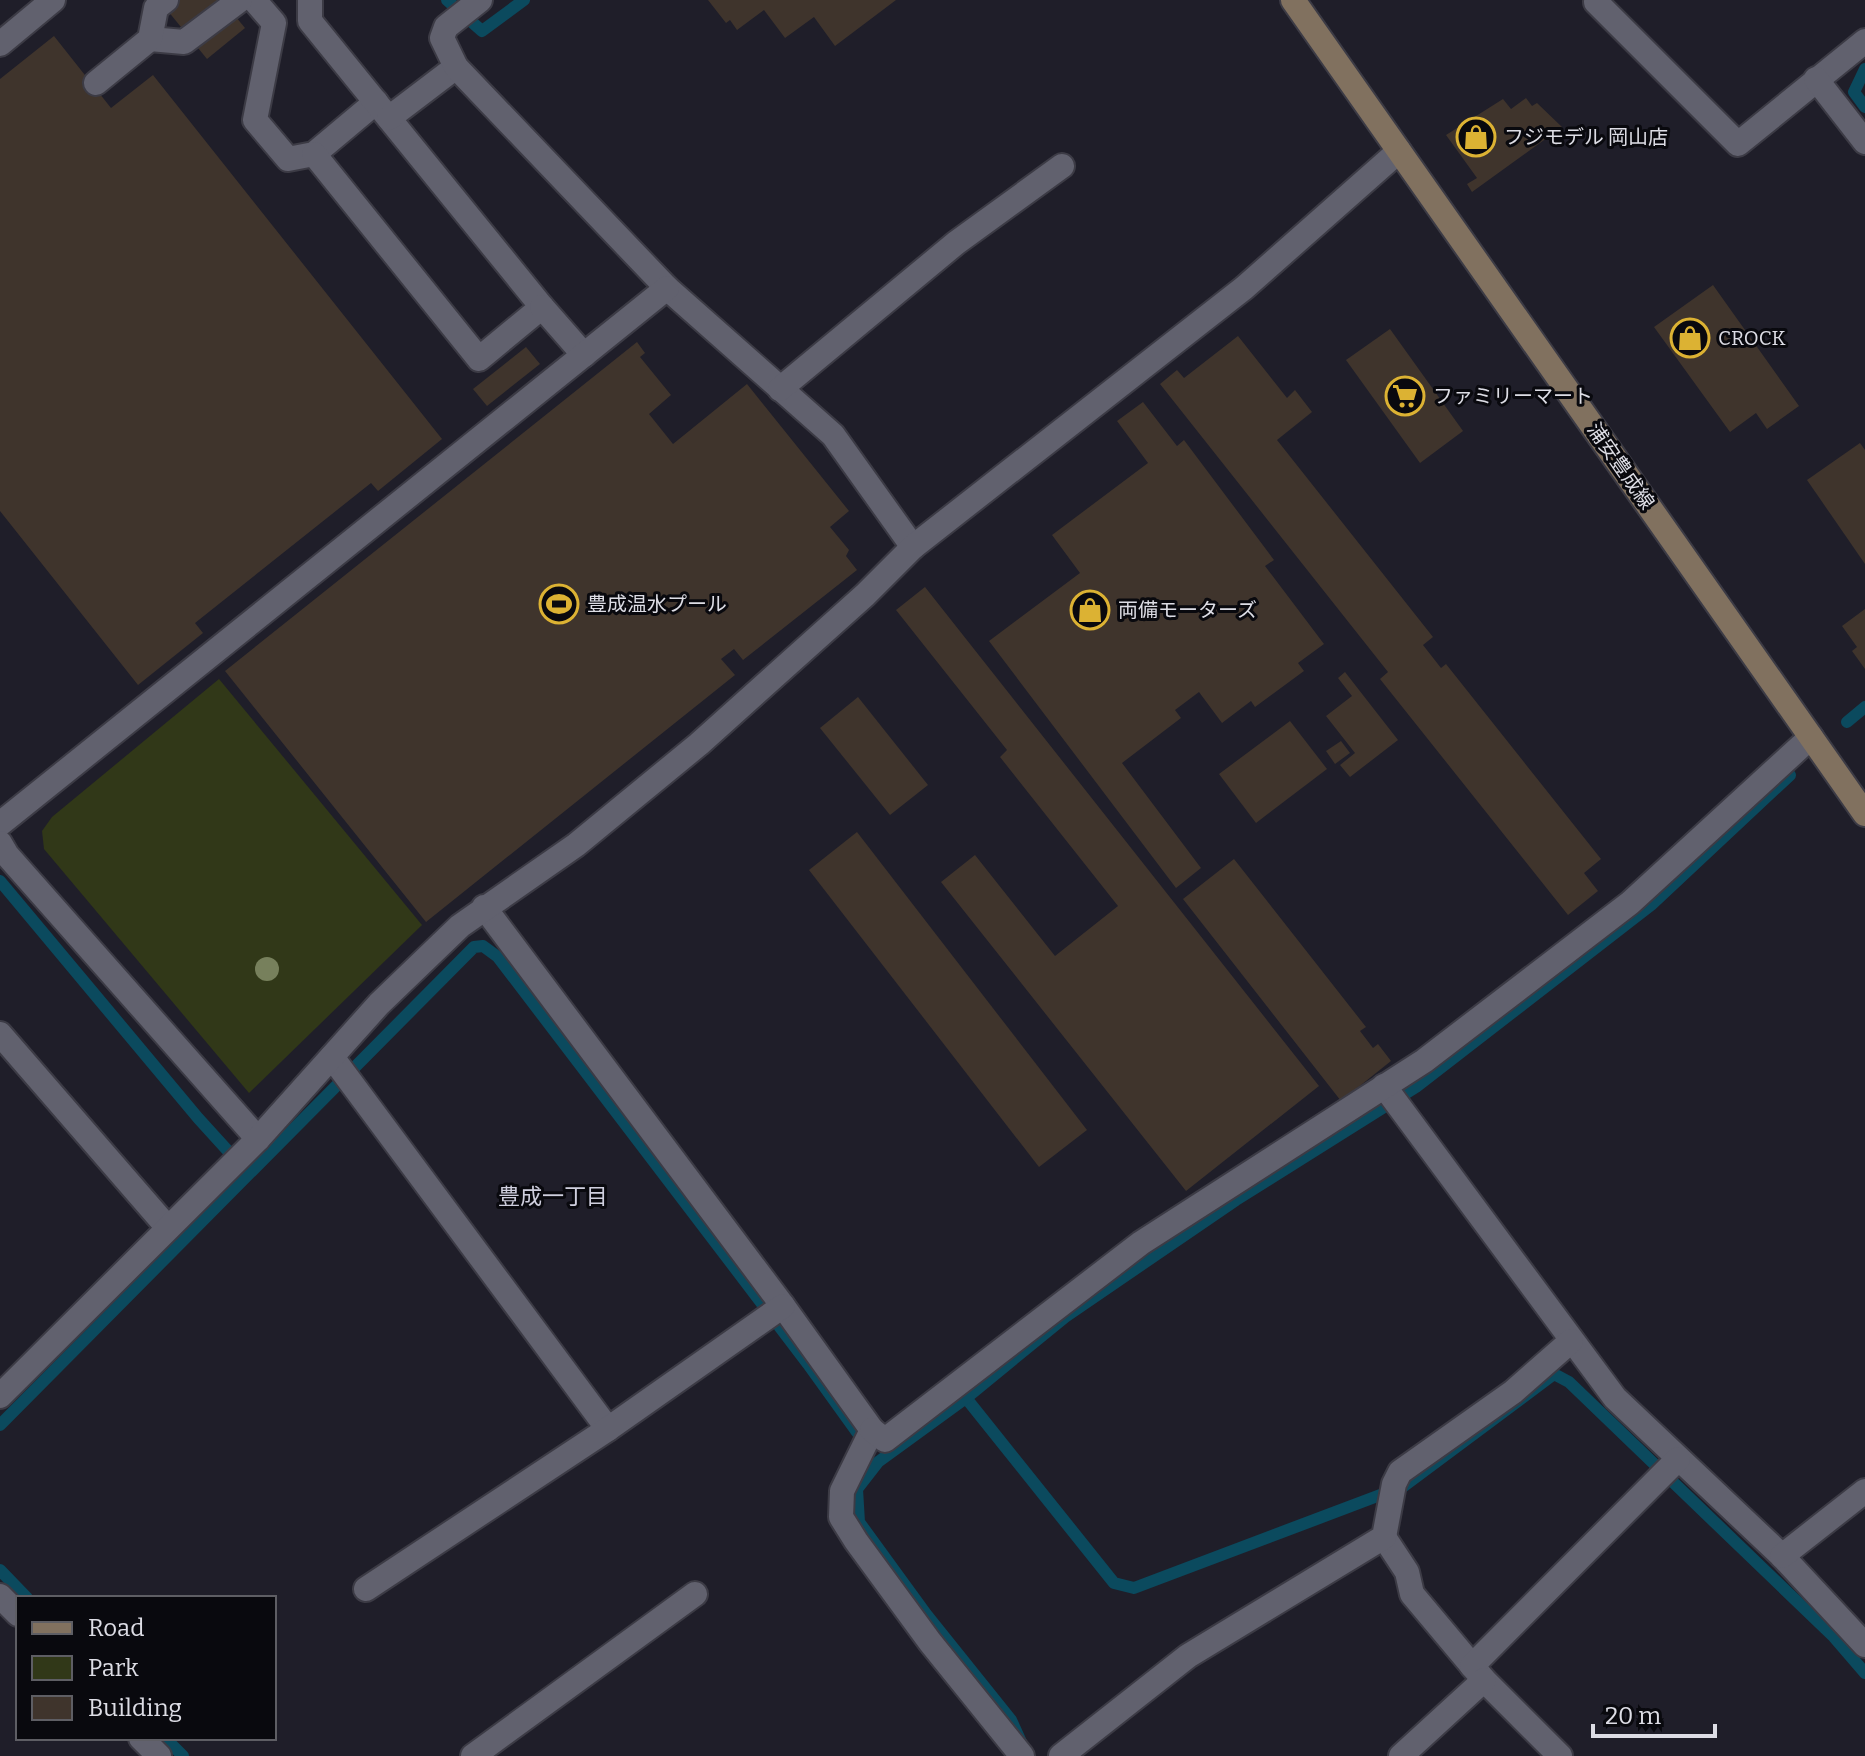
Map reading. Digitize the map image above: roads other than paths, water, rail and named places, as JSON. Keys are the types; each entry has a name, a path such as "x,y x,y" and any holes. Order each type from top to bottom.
{"main road":[{"name":"浦安豊成線","path":"1293,0 1865,814"}],"street":[{"path":"0,44 53,0"},
{"path":"96,83 150,39 156,8 166,0"},
{"path":"150,39 184,42 240,0"},
{"path":"254,0 274,23 255,120 288,159 314,154 456,67"},
{"path":"310,0 310,21 584,355"},
{"path":"1596,2 1738,144 1865,41"},
{"path":"468,9 446,27 442,38 456,67 667,288 833,435 913,547"},
{"path":"1816,79 1865,142"},
{"path":"0,1396 243,1153 341,1069 379,1004 460,926 576,845 699,744 865,595 913,547 1244,288 1399,151"},
{"path":"314,154 479,359 542,307"},
{"path":"780,389 956,243 1062,166"},
{"path":"0,824 667,288"},
{"path":"867,1439 885,1440 1141,1243 1392,1096 1424,1061 1630,903 1811,737"},
{"path":"0,843 243,1153"},
{"path":"484,907 867,1439"},
{"path":"0,1034 168,1228"},
{"path":"341,1069 608,1429"},
{"path":"1392,1096 1668,1468 1782,1556 1865,1645"},
{"path":"366,1589 608,1429 774,1312"},
{"path":"1560,1756 1478,1673 1412,1594 1407,1572 1384,1537 1392,1492 1400,1472 1502,1400 1571,1341"},
{"path":"867,1439 842,1491 841,1517 930,1642 1022,1756"},
{"path":"1401,1756 1668,1468"},
{"path":"1782,1556 1865,1491"},
{"path":"1061,1756 1188,1656 1384,1537"},
{"path":"473,1756 695,1594"},
{"path":"0,1596 16,1612"},
{"path":"143,1740 159,1756"}],"waterway":[{"path":"447,0 482,31 524,0"},
{"path":"1865,69 1854,92 1865,107"},
{"path":"1847,722 1865,707"},
{"path":"1021,1742 1011,1720 926,1614 859,1522 857,1489 878,1462 966,1398 1065,1317 1236,1200 1416,1087 1651,905 1790,775"},
{"path":"0,881 238,1162"},
{"path":"0,1425 474,947 483,946 498,957 867,1446"},
{"path":"966,1398 1114,1583 1134,1588 1404,1486 1554,1374 1569,1382 1834,1637 1865,1673"},
{"path":"0,1570 25,1596"},
{"path":"167,1740 183,1756"}],"place":[{"name":"フジモデル 岡山店","path":"1476,137"},
{"name":"CROCK","path":"1690,338"},
{"name":"ファミリーマート","path":"1405,396"},
{"name":"豊成温水プール","path":"559,604"},
{"name":"両備モーターズ","path":"1090,610"}],"district":[{"name":"豊成一丁目","path":"553,1196"}]}
